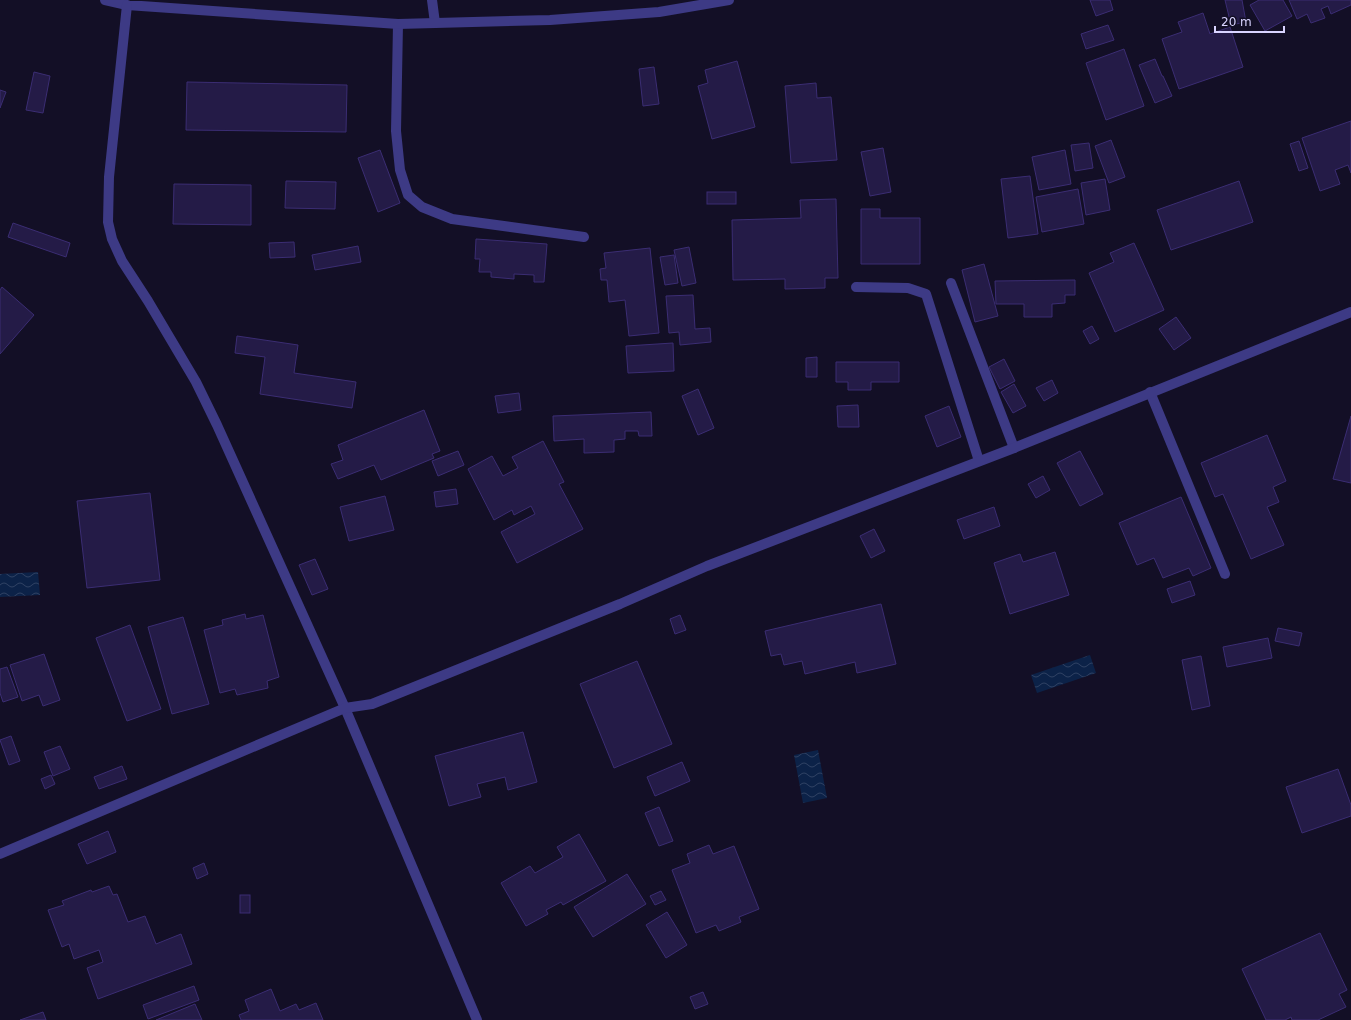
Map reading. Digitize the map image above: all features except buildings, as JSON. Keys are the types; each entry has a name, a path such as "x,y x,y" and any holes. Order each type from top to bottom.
{"street":[{"path":"105,0 127,4 398,24 550,20 659,12 729,0"},
{"path":"432,0 435,23"},
{"path":"127,4 109,177 108,222 112,239 122,261 148,301 196,382 217,425 345,708 477,1020"},
{"path":"398,24 396,131 400,170 408,195 422,207 452,219 584,237"},
{"path":"951,283 1014,448"},
{"path":"856,287 908,288 926,294 979,461"},
{"path":"0,854 345,708 372,704 620,604 708,566 1014,448 1351,312"},
{"path":"1150,392 1225,574"}],"water":[{"path":"38,572 40,595 0,597 0,574"},
{"path":"1090,655 1096,673 1037,693 1031,675"},
{"path":"818,750 827,798 803,803 794,755"}]}
